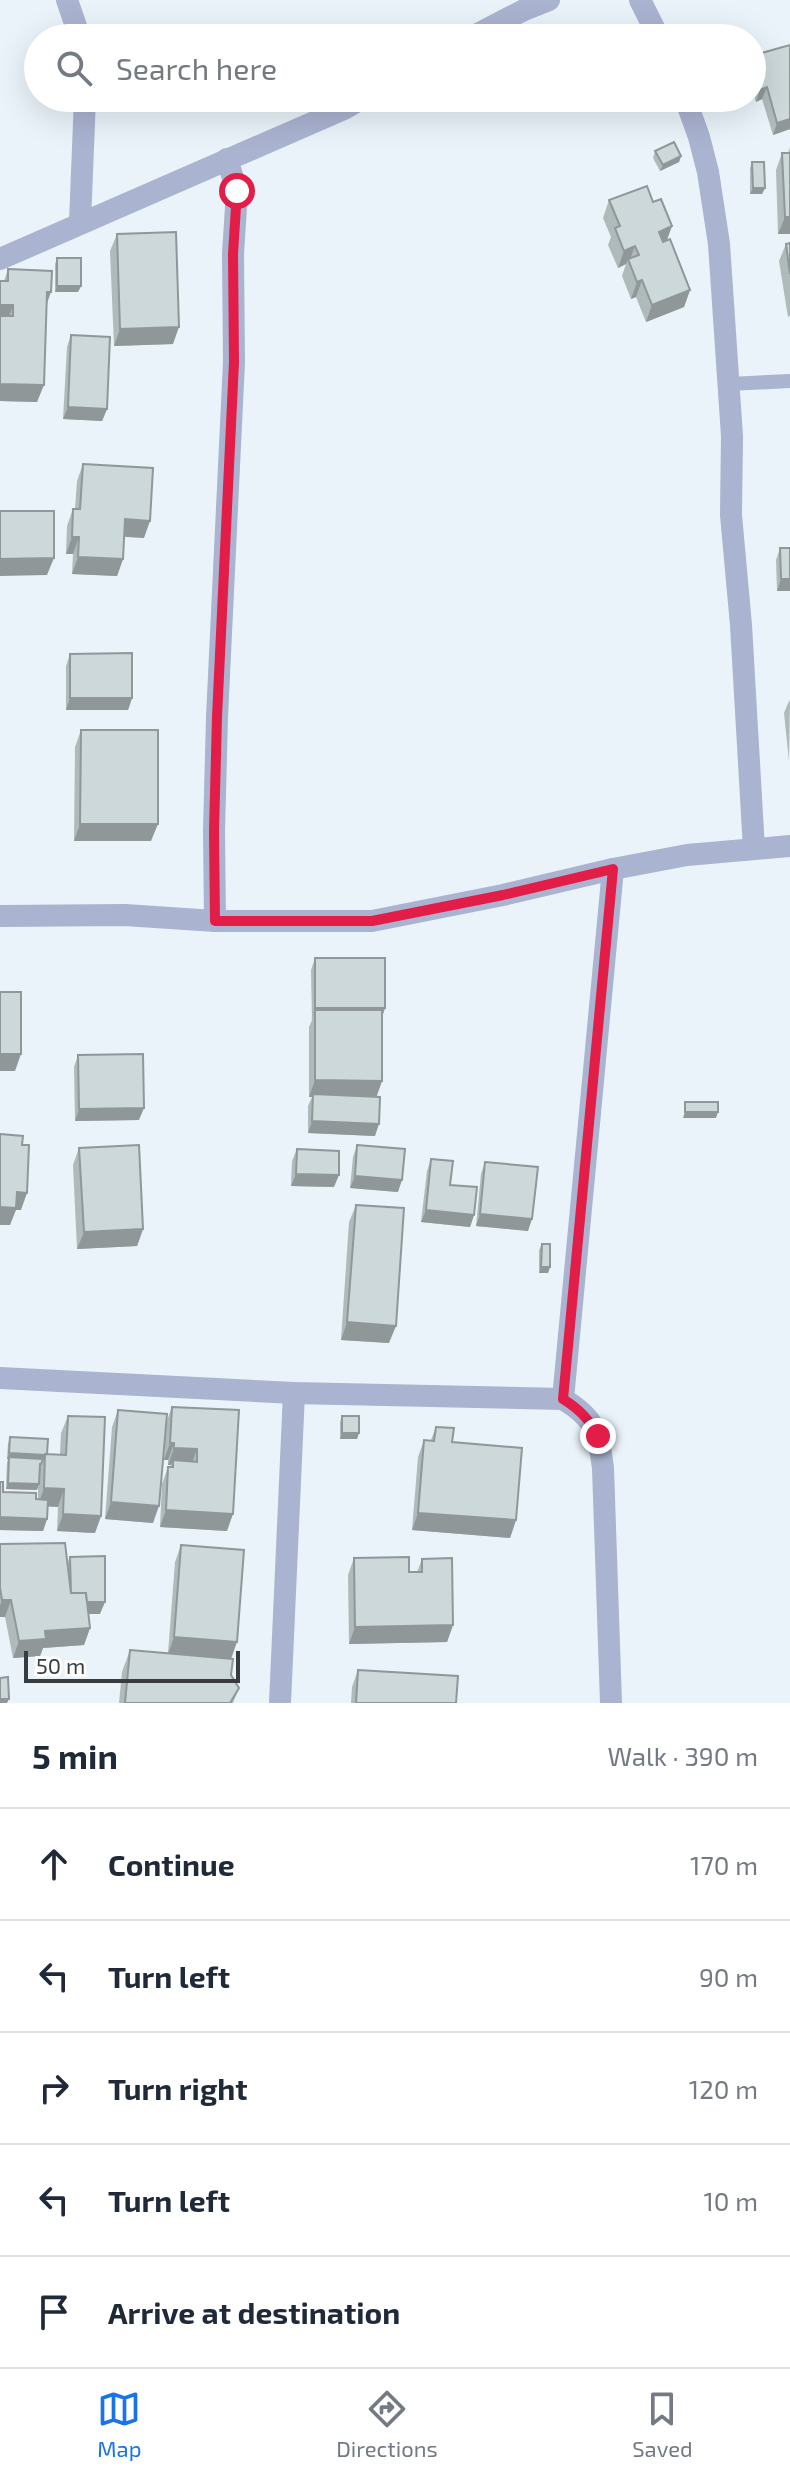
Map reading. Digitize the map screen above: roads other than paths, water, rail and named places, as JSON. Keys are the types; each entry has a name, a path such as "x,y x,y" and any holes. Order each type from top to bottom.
{"street":[{"path":"67,0 75,24"},
{"path":"497,24 549,0"},
{"path":"640,0 652,24"},
{"path":"80,222 84,112"},
{"path":"0,259 337,112"},
{"path":"690,112 711,187 719,244 732,436 731,515 741,625 754,849"},
{"path":"215,921 217,717 233,377 233,254 237,191 227,159"},
{"path":"0,916 125,915 215,921 372,921 687,855 790,846"},
{"path":"563,1399 613,869"},
{"path":"0,1378 294,1393 563,1399 578,1408 591,1422 598,1436 603,1468 611,1703"},
{"path":"280,1703 294,1393"}],"lane":[{"path":"729,384 790,381"}]}
